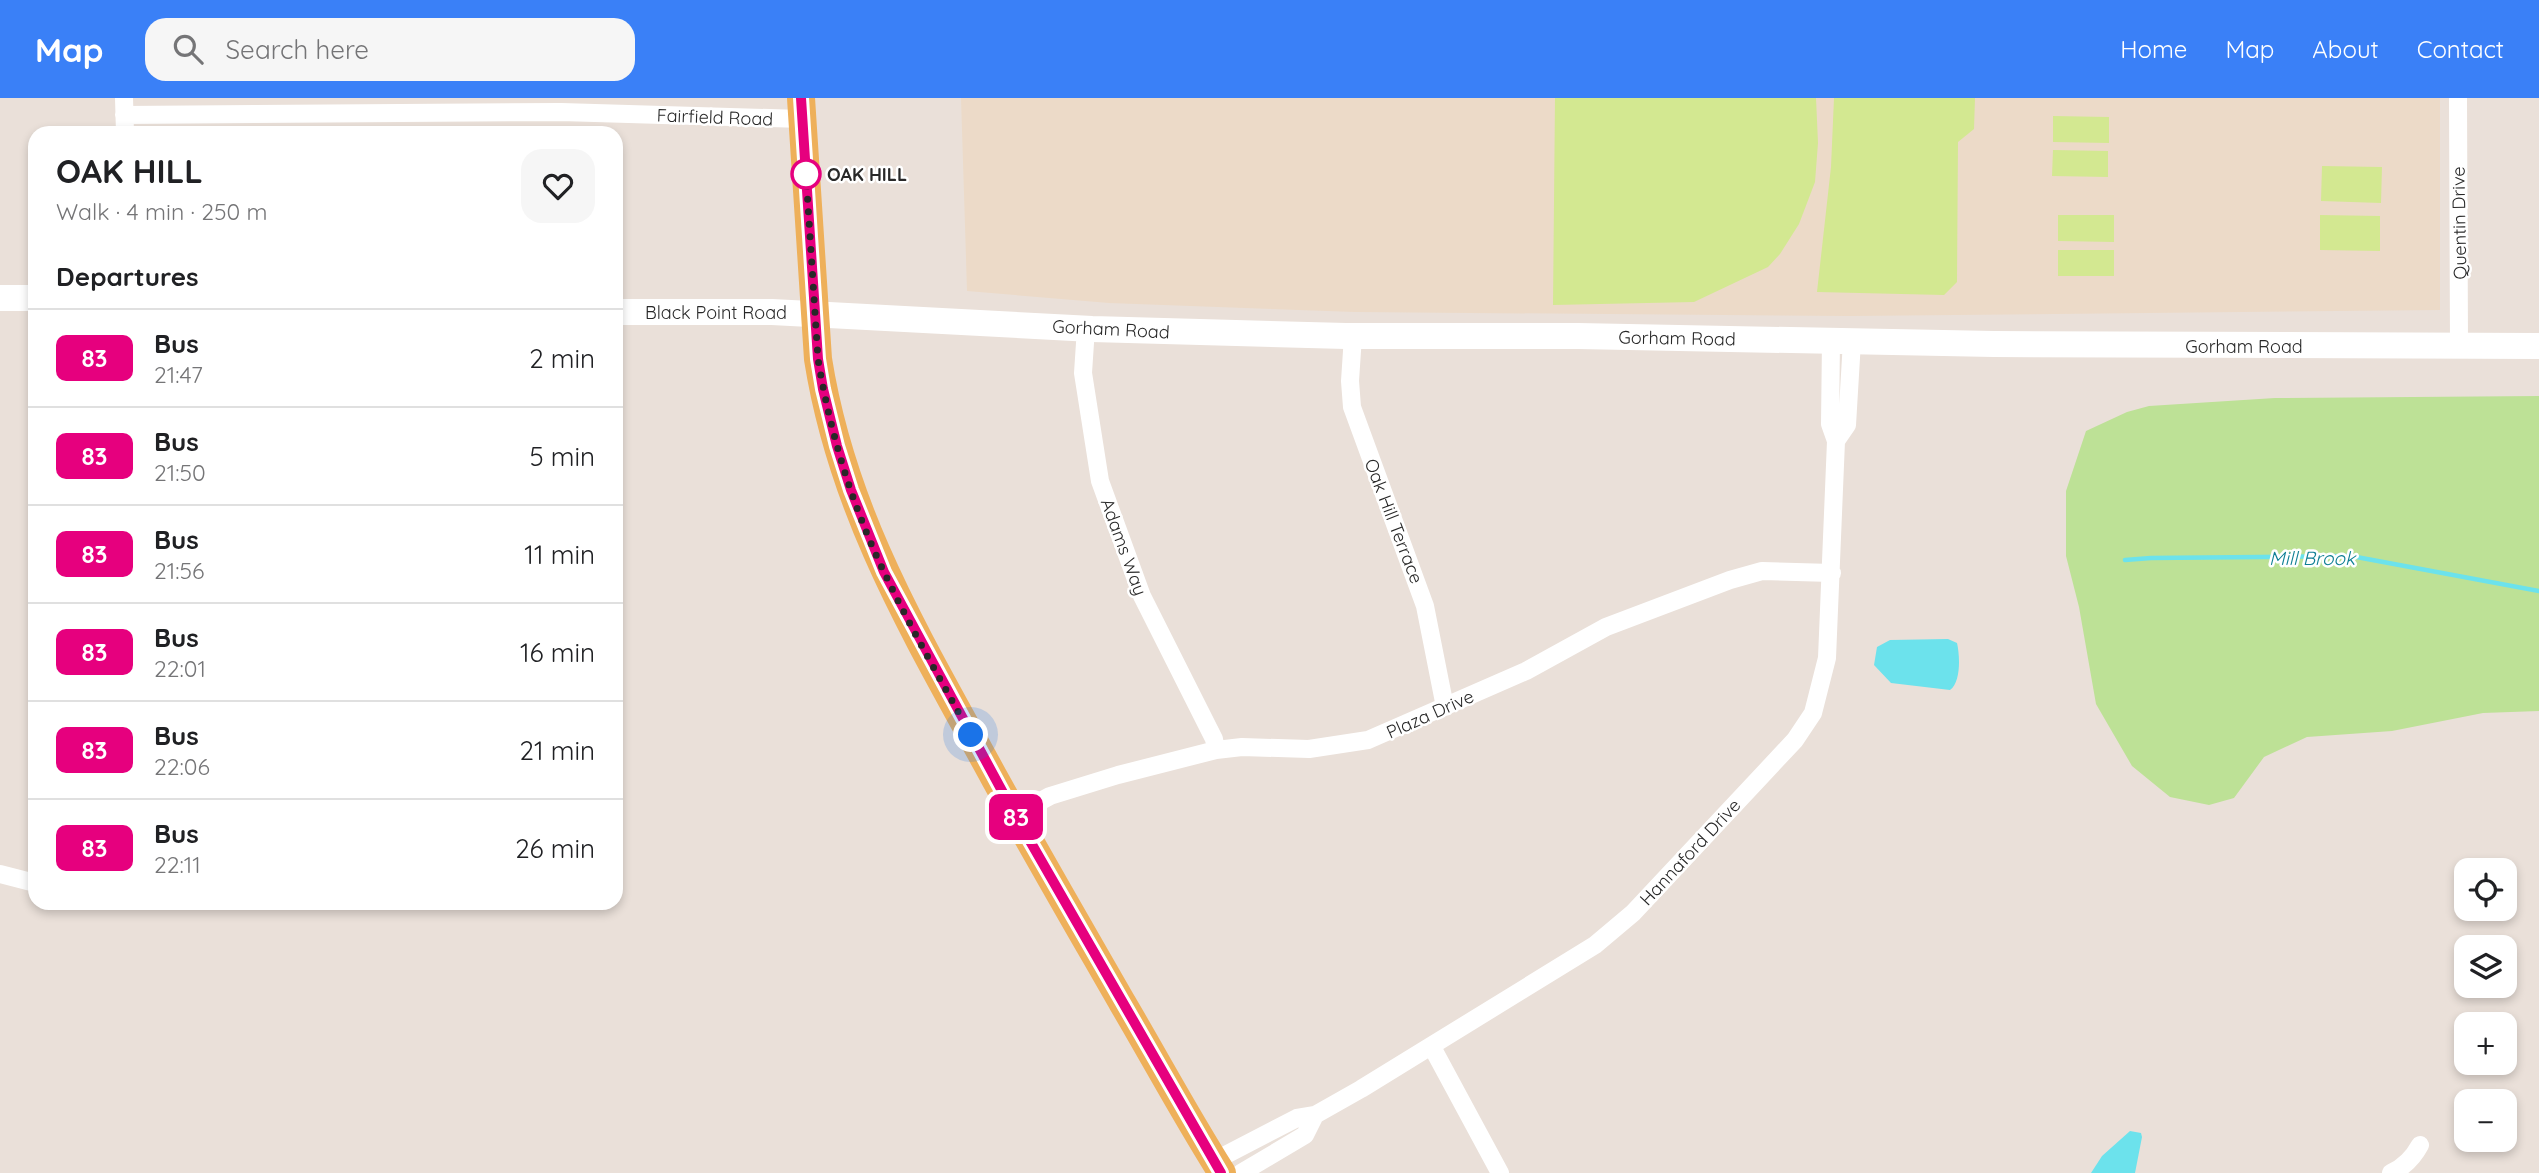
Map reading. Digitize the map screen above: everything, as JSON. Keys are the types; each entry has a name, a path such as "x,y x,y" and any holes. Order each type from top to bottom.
{"main road":[{"path":"802,109 818,359 840,457 874,548 903,610 1015,815 1218,1167"},
{"path":"0,298 28,298"},
{"name":"Black Point Road","path":"623,312 816,314"},
{"name":"Gorham Road","path":"816,314 1086,328 1353,336 1841,340 2008,345 2539,346"}],"street":[{"name":"Quentin Drive","path":"2458,98 2459,347"},
{"name":"Fairfield Road","path":"124,116 802,109"},
{"name":"Adams Way","path":"1086,328 1083,373 1100,481 1136,583 1214,740 1216,750"},
{"name":"Oak Hill Terrace","path":"1353,336 1350,381 1352,407 1425,606 1445,706"},
{"name":"Hannaford Drive","path":"1218,1167 1297,1118 1315,1115 1570,961 1633,913 1796,740 1813,713 1824,678 1829,635 1836,441 1830,424 1841,340"},
{"name":"Plaza Drive","path":"1015,815 1051,796 1216,750 1242,747 1309,749 1348,744 1383,735 1527,671 1606,626 1730,580 1762,571 1832,573"},
{"path":"0,874 28,881"},
{"path":"1432,1046 1500,1173"},
{"name":"Hannaford Drive","path":"1241,1173 1305,1135 1315,1115"},
{"path":"2391,1173 2414,1156 2420,1145"}],"shaded area":[{"path":"961,98 2440,98 2440,310 1851,316 1355,312 1109,303 967,291"}],"green space":[{"path":"1555,98 1816,98 1818,143 1815,182 1799,224 1780,254 1768,267 1694,302 1553,305"},
{"path":"1834,98 1975,98 1974,129 1958,142 1957,282 1944,295 1817,292 1831,167"},
{"path":"2053,116 2109,117 2109,143 2053,142"},
{"path":"2053,150 2108,151 2108,177 2052,176"},
{"path":"2322,166 2382,167 2381,203 2321,201"},
{"path":"2058,215 2114,215 2114,242 2058,241"},
{"path":"2320,215 2380,216 2380,251 2320,250"},
{"path":"2058,250 2114,250 2114,276 2058,276"},
{"path":"2539,396 2539,711 2483,713 2392,731 2307,737 2264,757 2234,798 2209,805 2170,797 2132,766 2096,704 2079,607 2066,556 2066,491 2086,431 2127,412 2149,406 2275,398"}],"water":[{"path":"1948,639 1957,643 1959,661 1958,675 1950,690 1891,683 1874,665 1877,647 1890,640"},
{"path":"2130,1131 2141,1133 2142,1137 2135,1173 2091,1173 2102,1156"}],"waterway":[{"name":"Mill Brook","path":"2125,560 2351,556 2539,591"}],"bus line":[{"name":"83","path":"801,98 818,359 837,446 851,490 884,572 903,610 1082,934 1221,1173"}],"place":[{"name":"OAK HILL","path":"806,174"}],"route":[{"path":"806,174 818,359 837,446 851,490 884,572 971,735"}]}
